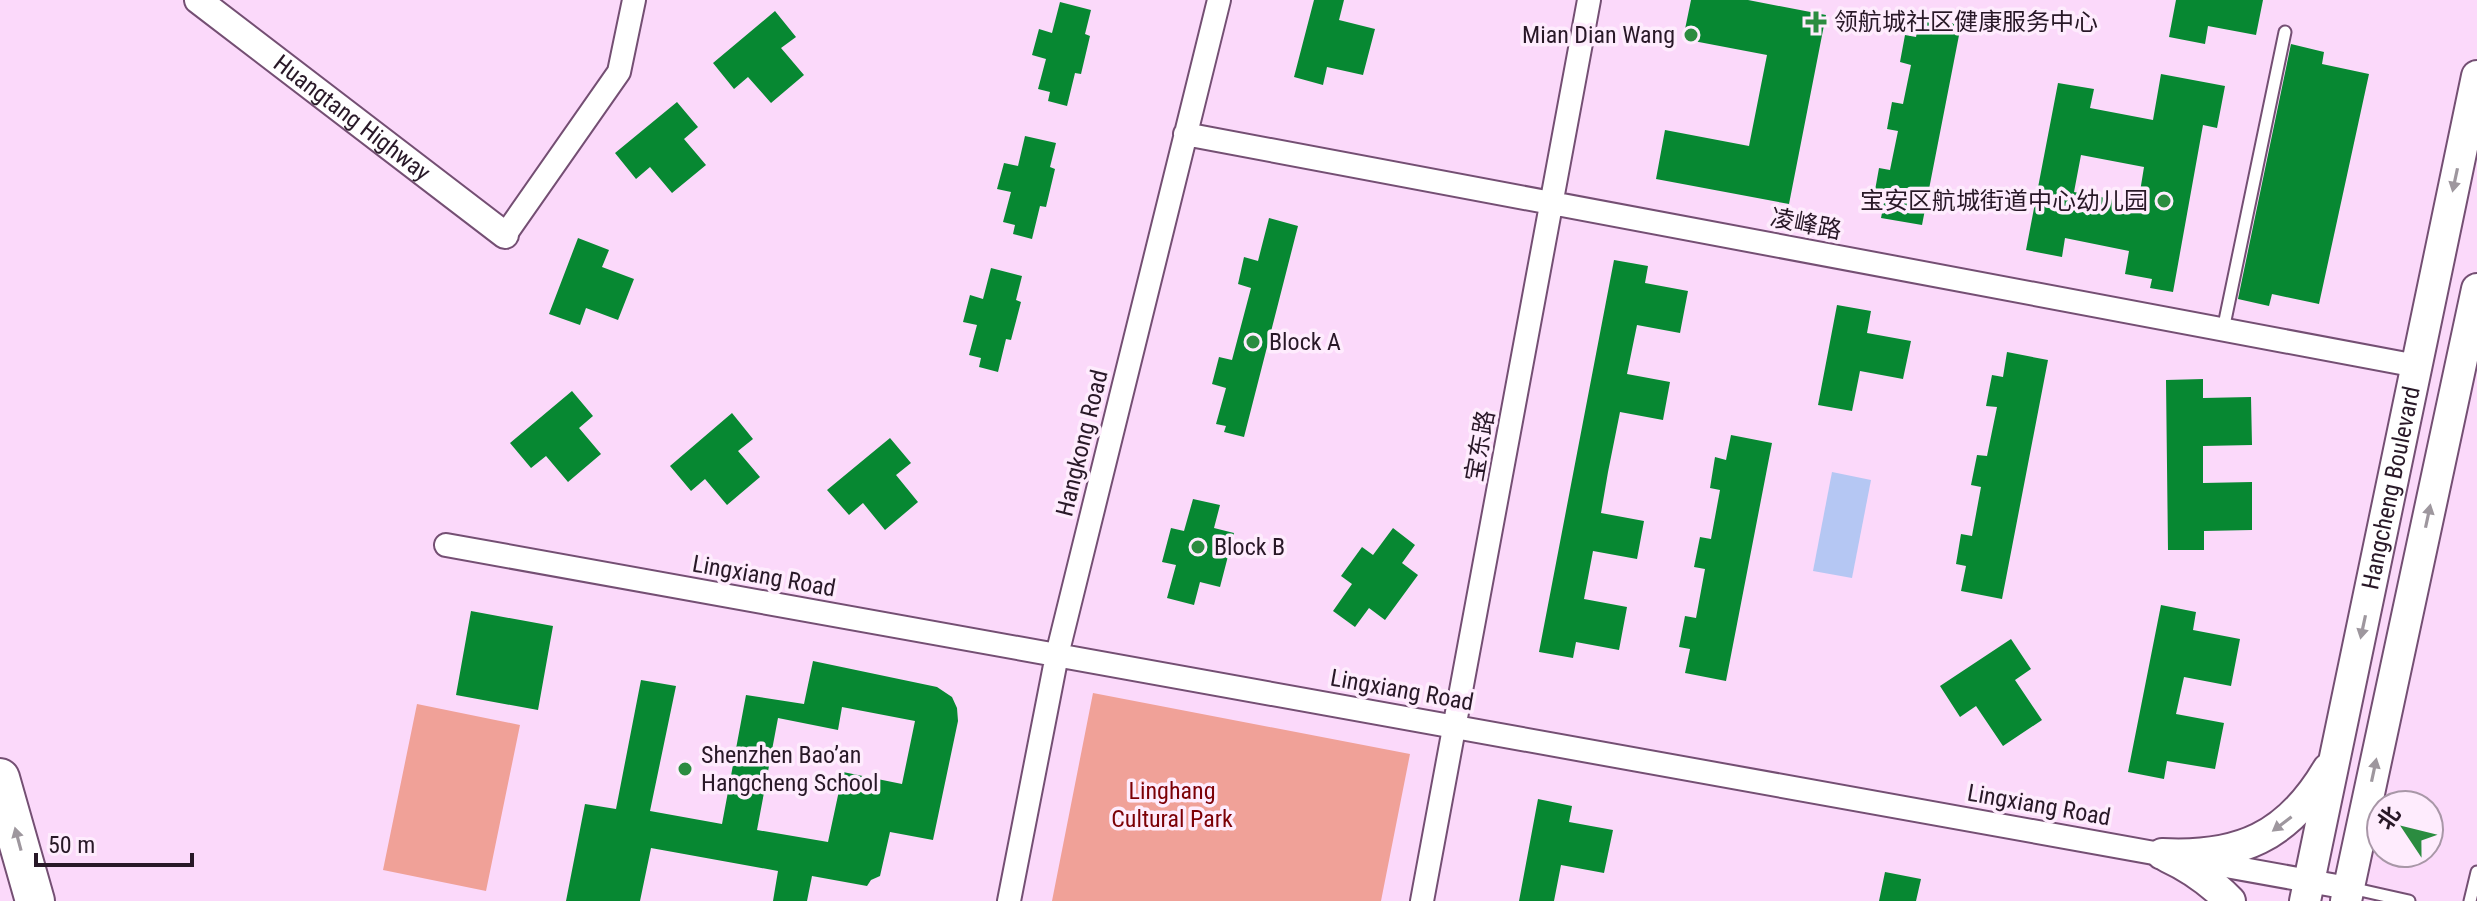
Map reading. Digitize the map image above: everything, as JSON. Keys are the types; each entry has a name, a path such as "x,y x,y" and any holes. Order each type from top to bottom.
{"highway":[{"path":"0,778 35,901"}],"main road":[{"name":"Hangcheng Boulevard","path":"2308,890 2477,76"},
{"name":"Hangcheng Boulevard","path":"2347,894 2477,289"},
{"path":"2162,854 2192,856 2220,853 2248,844 2274,830 2297,812 2315,790 2330,765 2339,737"},
{"path":"2162,854 2190,867 2230,901"}],"street":[{"name":"Huangtang Highway","path":"198,0 505,235"},
{"path":"505,235 619,72 634,0"},
{"name":"Hangkong Road","path":"1009,901 1057,655 1219,0"},
{"name":"宝东路","path":"1422,901 1589,0"},
{"name":"凌峰路","path":"1185,134 2417,366"},
{"name":"Lingxiang Road","path":"446,545 2162,854 2308,890 2347,894"}],"lane":[{"path":"2223,330 2285,32"},
{"path":"2470,901 2477,872"},
{"path":"2347,894 2409,901"}],"green space":[{"name":"Linghang Cultural Park","path":"1093,693 1410,754 1381,901 1052,901"},
{"path":"417,704 520,725 486,891 383,870"}],"water":[{"path":"1832,472 1871,480 1852,578 1813,571"}],"building":[{"path":"1314,0 1344,0 1339,20 1375,29 1363,75 1327,67 1323,85 1294,77"},
{"path":"1691,0 1748,0 1826,15 1789,204 1656,179 1665,130 1749,146 1767,55 1683,39"},
{"path":"2176,0 2263,0 2256,35 2208,26 2205,44 2169,37"},
{"path":"1060,2 1091,10 1085,34 1090,36 1081,74 1075,73 1067,106 1048,101 1050,92 1038,89 1046,59 1032,55 1039,29 1052,33"},
{"path":"775,11 796,37 781,48 804,75 771,103 748,77 734,89 713,63"},
{"path":"1920,17 1961,25 1922,225 1881,218 1885,198 1874,196 1879,168 1890,170 1898,131 1887,129 1892,102 1903,104 1911,65 1900,62 1905,35 1916,37"},
{"path":"2291,44 2324,52 2322,64 2369,74 2319,304 2272,294 2269,306 2238,299"},
{"path":"2161,74 2225,86 2217,128 2203,125 2173,292 2150,288 2152,279 2125,274 2129,251 2065,238 2062,257 2026,250 2058,83 2094,89 2090,108 2153,120","holes":["2081,155 2144,167 2138,204 2074,192"]},
{"path":"677,102 698,127 684,139 706,165 672,193 650,167 636,179 615,153"},
{"path":"1025,136 1056,143 1050,167 1055,169 1046,207 1040,206 1032,239 1013,234 1015,225 1003,222 1011,192 997,189 1004,163 1018,166"},
{"name":"Block A","path":"1269,218 1298,226 1244,437 1224,432 1226,426 1216,424 1226,388 1212,384 1219,357 1232,360 1251,288 1238,284 1244,257 1258,261"},
{"path":"578,238 609,250 602,267 634,279 618,320 586,308 580,325 549,314"},
{"path":"1614,260 1648,266 1645,283 1688,291 1680,333 1637,325 1627,374 1670,382 1663,420 1620,412 1608,472 1601,513 1644,521 1637,559 1593,551 1584,599 1627,607 1619,650 1576,642 1573,658 1539,652"},
{"path":"991,268 1022,276 1016,300 1021,302 1011,340 1006,339 998,372 979,367 981,358 969,355 977,325 963,322 970,295 983,299"},
{"path":"1837,305 1871,311 1867,333 1911,341 1903,379 1860,371 1852,411 1818,405"},
{"path":"2007,352 2048,360 2002,599 1961,591 1966,566 1956,564 1961,534 1972,536 1981,487 1971,485 1977,455 1987,456 1997,407 1986,406 1992,375 2003,377"},
{"path":"2203,379 2203,398 2251,397 2252,445 2203,446 2203,483 2252,482 2252,530 2204,531 2204,550 2168,550 2166,380"},
{"path":"572,391 593,416 579,428 601,454 568,482 546,456 531,468 510,443"},
{"path":"732,413 753,439 738,451 760,477 727,505 705,479 691,491 670,466"},
{"path":"1731,435 1772,443 1726,681 1685,673 1690,649 1679,647 1685,616 1696,618 1705,569 1694,567 1700,537 1711,539 1720,490 1710,488 1715,457 1726,460"},
{"path":"890,438 911,463 896,475 918,502 885,530 863,503 849,515 827,490"},
{"name":"Block B","path":"1193,499 1220,505 1214,528 1234,533 1220,587 1200,582 1194,605 1167,598 1176,565 1162,562 1171,528 1184,531"},
{"path":"1393,528 1415,545 1402,563 1418,575 1385,620 1369,608 1355,627 1333,611 1352,584 1341,576 1362,547 1373,555"},
{"path":"2161,605 2196,612 2193,630 2240,639 2231,686 2184,677 2176,714 2224,723 2215,769 2167,761 2164,779 2128,772"},
{"path":"471,611 553,626 538,710 456,695"},
{"path":"2011,639 2031,669 2015,680 2042,720 2003,746 1976,706 1960,717 1940,686"},
{"path":"813,661 937,687 952,697 958,721 933,840 890,832 880,876 867,886 812,876 807,901 773,901 778,871 651,848 640,901 566,901 585,804 616,809 641,680 676,686 650,811 722,824 746,695 804,704","holes":["842,707 915,721 902,784 843,772 828,842 757,830 778,718 838,730"]},
{"path":"1538,799 1572,806 1569,822 1613,830 1604,873 1561,865 1554,901 1519,901"},
{"path":"1885,872 1921,879 1916,901 1879,901"}],"place":[{"name":"领航城社区健康服务中心","path":"1816,22"},
{"name":"Mian Dian Wang","path":"1691,35"},
{"name":"宝安区航城街道中心幼儿园","path":"2164,201"},
{"name":"Block A","path":"1253,342"},
{"name":"Block B","path":"1198,547"},
{"name":"Shenzhen Bao’an Hangcheng School","path":"685,769"}]}
